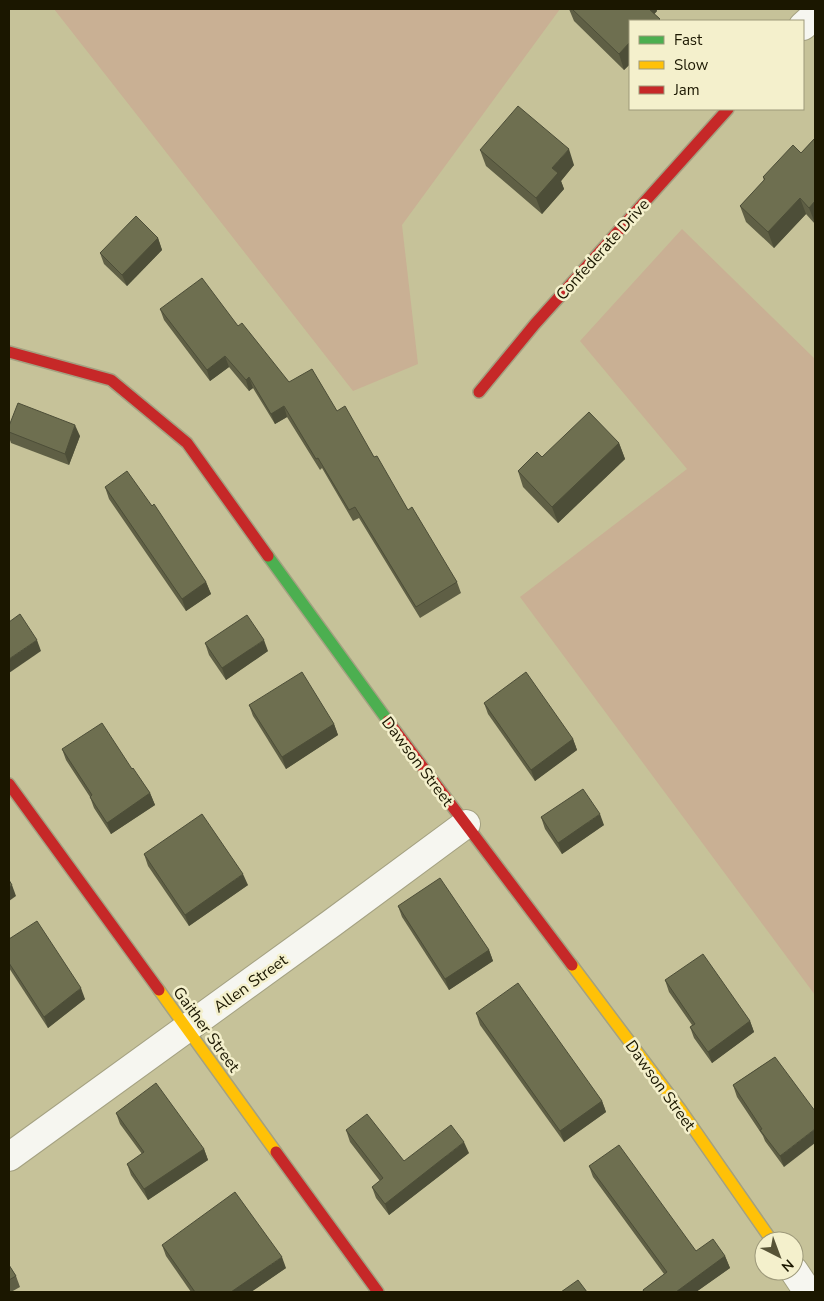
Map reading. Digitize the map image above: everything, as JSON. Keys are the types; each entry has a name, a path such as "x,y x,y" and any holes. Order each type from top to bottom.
{"street":[{"path":"804,25 815,15"},
{"name":"Confederate Drive","path":"479,392 535,324 727,110"},
{"name":"Dawson Street","path":"9,352 111,380 187,443 345,664 680,1109 765,1231"},
{"name":"Gaither Street","path":"9,784 378,1292"},
{"name":"Allen Street","path":"9,1157 466,824"},
{"path":"801,1281 808,1292"}],"shaded area":[{"path":"54,9 560,9 402,225 418,364 353,391"},
{"path":"682,229 815,359 815,995 520,597 687,469 580,341"}],"building":[{"path":"572,9 649,9 660,19 629,20 629,43 619,54"},
{"path":"518,106 569,149 552,168 558,173 536,198 480,150"},
{"path":"815,138 815,201 809,208 800,198 768,232 740,206 765,179 763,177 793,145 801,153"},
{"path":"136,216 158,238 122,275 100,253"},
{"path":"202,278 238,326 242,323 289,382 312,369 337,411 345,406 374,457 377,456 408,510 412,507 457,582 416,607 355,507 349,510 284,406 271,414 249,377 246,380 225,356 207,370 160,309"},
{"path":"18,403 75,425 65,454 9,432 9,426"},
{"path":"589,412 619,443 552,507 518,471 537,452 542,457"},
{"path":"127,471 152,506 154,504 206,582 182,599 105,487"},
{"path":"20,614 37,640 9,659 9,622"},
{"path":"247,615 264,640 222,668 205,643"},
{"path":"302,672 334,724 282,757 249,705"},
{"path":"526,672 573,739 531,770 484,703"},
{"path":"102,723 150,793 107,823 90,797 92,795 62,749"},
{"path":"583,789 600,814 558,843 541,817"},
{"path":"202,814 243,874 185,915 144,854"},
{"path":"440,878 489,950 445,979 398,906"},
{"path":"37,921 81,988 44,1017 9,963 9,939"},
{"path":"703,954 750,1021 708,1052 690,1027 695,1024 665,980"},
{"path":"518,983 602,1101 560,1131 476,1013"},
{"path":"775,1057 815,1111 815,1129 780,1156 760,1130 762,1129 733,1085"},
{"path":"156,1083 204,1149 144,1189 127,1164 144,1152 116,1113"},
{"path":"367,1114 404,1161 451,1125 464,1142 385,1204 372,1187 383,1178 346,1130"},
{"path":"619,1145 696,1251 713,1239 725,1256 676,1292 644,1292 643,1290 667,1272 589,1166"},
{"path":"235,1192 282,1257 231,1292 195,1292 162,1245"},
{"path":"9,1265 16,1276 9,1280"},
{"path":"578,1280 587,1292 561,1292"}],"traffic: fast":[{"path":"268,556 388,721"}],"traffic: slow":[{"path":"572,965 680,1109 765,1231"},
{"path":"159,990 276,1152"}],"traffic: jam":[{"path":"479,392 535,324 727,110"},
{"path":"9,352 111,380 187,443 268,556"},
{"path":"388,721 572,965"},
{"path":"9,784 159,990"},
{"path":"276,1152 378,1292"}]}
